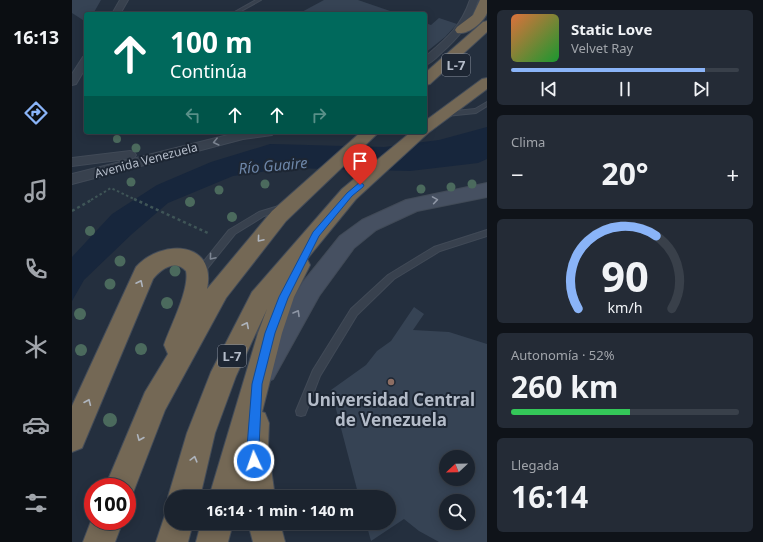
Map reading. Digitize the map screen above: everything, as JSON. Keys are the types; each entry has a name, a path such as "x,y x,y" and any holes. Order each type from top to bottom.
{"highway":[{"path":"460,31 469,27 475,20 481,12 486,0"},
{"path":"427,79 487,25"},
{"name":"L-7","path":"427,87 487,41"},
{"name":"L-7","path":"427,127 487,82"},
{"path":"155,402 218,291 274,222 316,181 369,134"},
{"name":"L-7","path":"186,490 201,434 224,372 260,299 349,194 418,134"},
{"path":"226,490 257,384 270,333 283,297 316,234"},
{"path":"72,438 144,274 150,266 158,261 174,256 190,260 194,264 198,274 187,312 155,402 124,478"},
{"path":"257,384 253,447 258,490"},
{"path":"99,542 104,530"},
{"path":"172,542 175,530"},
{"path":"212,542 215,530"},
{"path":"266,530 269,542"}],"main road":[{"path":"257,384 311,289 347,242 368,225 413,205 487,190"}],"street":[{"path":"117,12 124,0"},
{"path":"427,60 460,31 468,19 474,0"},
{"path":"72,82 84,62"},
{"name":"Avenida Venezuela","path":"72,179 239,134"},
{"path":"72,162 131,155 158,156"}],"lane":[{"path":"237,12 259,0"},
{"path":"445,114 476,111 487,104"},
{"path":"198,274 232,232 262,214 289,207"},
{"path":"300,411 316,373 354,312 391,276 437,249 487,233"}],"path":[{"path":"72,211 111,188 208,233"}],"water":[{"name":"Río Guaire","path":"487,127 487,159 478,163 410,171 288,168 233,176 168,203 132,234 84,280 72,301 72,257 112,214 157,185 211,162 270,144 384,147 439,140"}],"building":[{"path":"72,0 101,0 94,12 84,12 84,21 72,13"},
{"path":"324,0 358,0 393,12 302,12"},
{"path":"439,18 457,24 445,37 427,51 427,24 431,25"},
{"path":"414,307 424,314 413,330 449,332 487,344 487,542 439,542 419,531 404,519 396,524 396,490 357,490 331,390 366,365 377,351 391,341"},
{"path":"368,530 388,530 371,541"}],"place":[{"name":"Universidad Central de Venezuela","path":"391,382"}],"route":[{"path":"254,461 253,447 257,384 270,333 283,297 316,234 349,194 360,185"}]}
